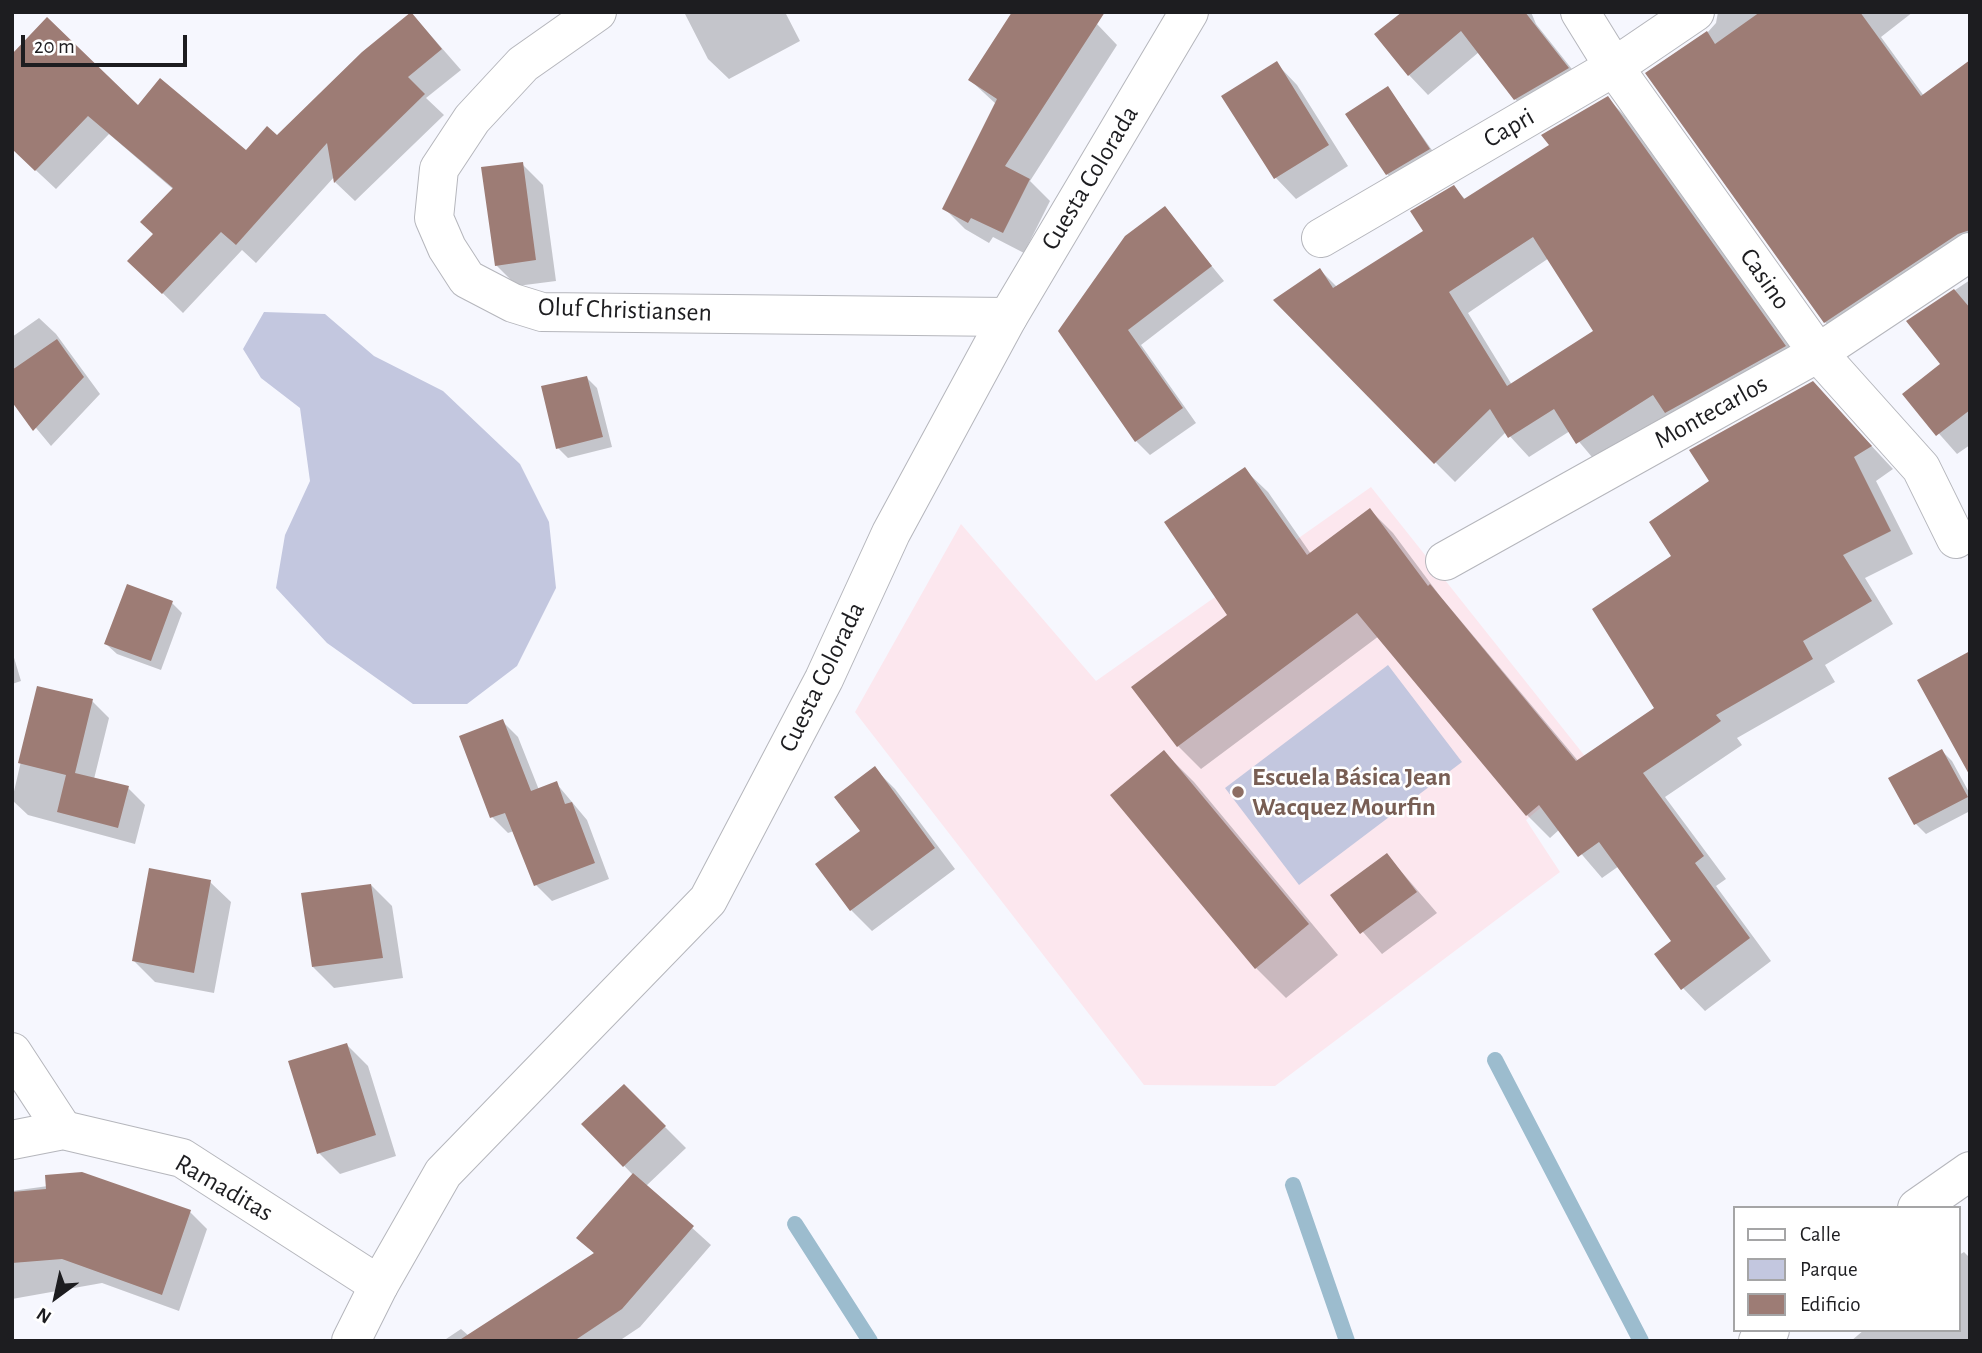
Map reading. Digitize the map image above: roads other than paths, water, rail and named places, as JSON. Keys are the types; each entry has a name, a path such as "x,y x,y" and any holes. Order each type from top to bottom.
{"street":[{"name":"Oluf Christiansen","path":"597,12 523,64 472,119 439,169 434,218 447,248 467,279 513,303 542,312 1008,317"},
{"name":"Cuesta Colorada","path":"351,1341 379,1285 443,1173 708,900 824,679 891,533 1008,317 1189,12"},
{"name":"Casino","path":"1580,12 1614,67 1818,353 1921,468 1956,538"},
{"name":"Capri","path":"1321,238 1614,67 1695,12"},
{"name":"Montecarlos","path":"1445,561 1818,353 1970,252"},
{"path":"12,1052 63,1130"},
{"name":"Ramaditas","path":"12,1140 63,1130 182,1158 379,1285"},
{"path":"1920,1206 1970,1171"}],"waterway":[{"path":"1495,1060 1641,1341"},
{"path":"1293,1185 1347,1341"},
{"path":"795,1224 870,1341"}],"place":[{"name":"Escuela Básica Jean Wacquez Mourfin","path":"1238,792"}]}
